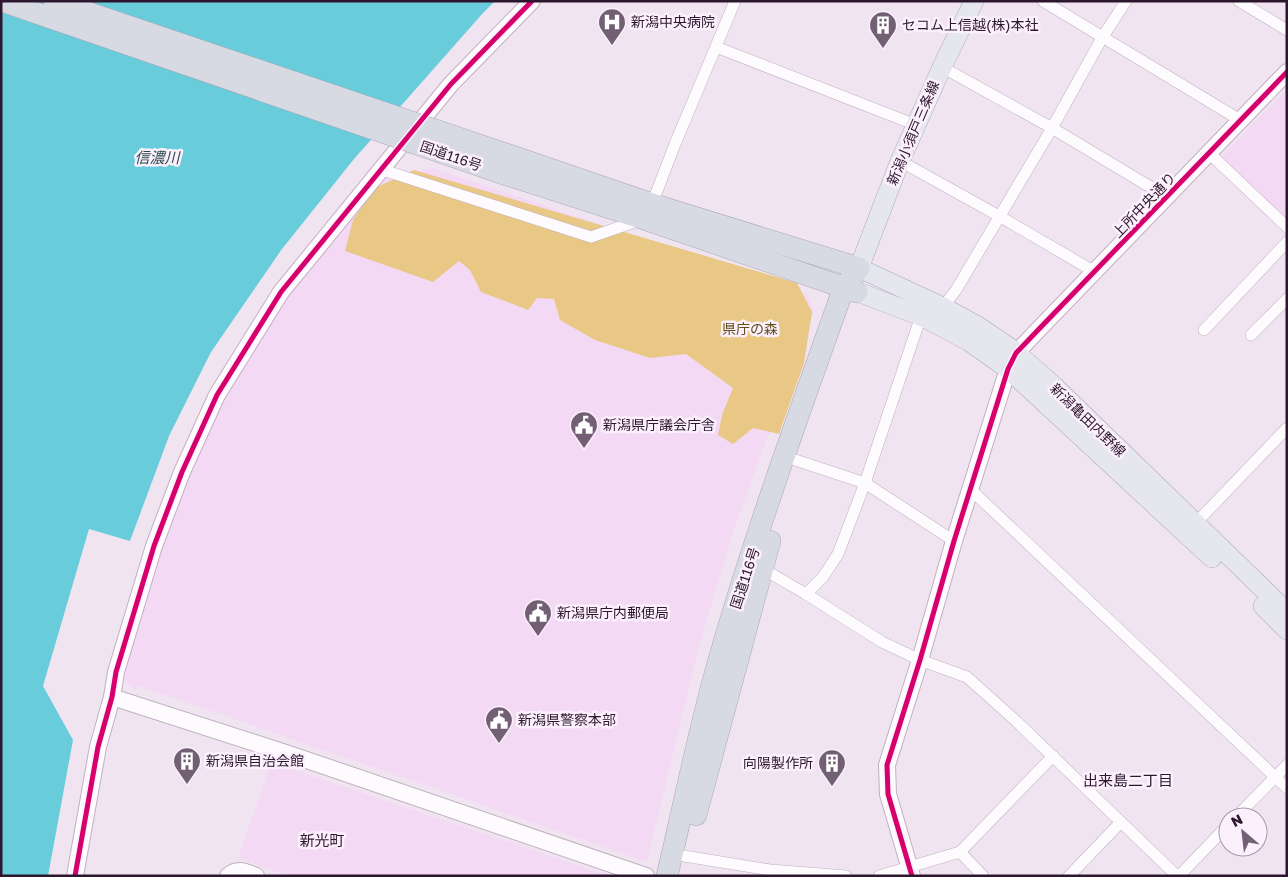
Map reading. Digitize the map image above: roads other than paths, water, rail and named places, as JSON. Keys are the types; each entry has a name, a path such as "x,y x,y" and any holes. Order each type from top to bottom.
{"highway":[{"name":"国道116号","path":"2,1 648,212 851,290"},
{"name":"国道116号","path":"54,1 509,166"},
{"name":"国道116号","path":"648,212 859,268 774,524 682,866"},
{"name":"国道116号","path":"667,876 718,664 795,425 851,290"}],"main road":[{"name":"新潟小須戸三条線","path":"859,268 900,162 942,67 974,1"},
{"name":"新潟亀田内野線","path":"859,268 943,307 978,326 1287,630"},
{"name":"新潟亀田内野線","path":"851,290 921,316 970,342 1012,361 1054,386 1287,612"}],"street":[{"path":"75,876 98,746 112,696 116,672 154,546 182,472 217,395 280,292 451,84 532,1"},
{"path":"380,169 591,237 648,212 735,1"},
{"path":"1042,1 1240,120"},
{"path":"943,307 956,290 1052,128 1102,38 1126,1"},
{"path":"1239,1 1287,30"},
{"path":"716,47 916,125"},
{"path":"942,67 1052,128 1167,197"},
{"name":"上所中央通り","path":"1012,361 1287,72"},
{"path":"1209,153 1287,227"},
{"path":"900,162 999,216 1095,272"},
{"path":"1204,330 1287,242"},
{"path":"1251,335 1287,299"},
{"path":"806,594 823,577 838,554 921,316"},
{"path":"911,871 888,794 887,765 970,489 1012,361"},
{"path":"1195,524 1287,428"},
{"path":"795,460 864,484 954,541"},
{"path":"970,489 1287,788"},
{"path":"763,569 882,642 920,660 967,677 1016,720 1178,876 1218,835"},
{"path":"112,696 292,755 646,876"},
{"path":"879,876 911,871 960,852 1053,756"},
{"path":"1246,807 1287,765"},
{"path":"1069,876 1121,822"},
{"path":"960,852 983,876"},
{"path":"682,866 846,876"},
{"path":"228,876 240,870 256,876"}],"water":[{"name":"信濃川","path":"1,1 495,1 354,159 282,249 211,352 169,436 130,541 89,529 43,686 73,740 48,876 1,876"}],"place":[{"name":"新潟中央病院","path":"612,46"},
{"name":"セコム上信越(株)本社","path":"883,49"},
{"name":"新潟県庁議会庁舎","path":"584,449"},
{"name":"新潟県庁内郵便局","path":"538,637"},
{"name":"新潟県警察本部","path":"499,744"},
{"name":"新潟県自治会館","path":"187,785"},
{"name":"向陽製作所","path":"832,787"}],"district":[{"name":"出来島二丁目","path":"1128,781"},
{"name":"新光町","path":"322,841"}],"park label":[{"name":"県庁の森","path":"750,329"}]}
